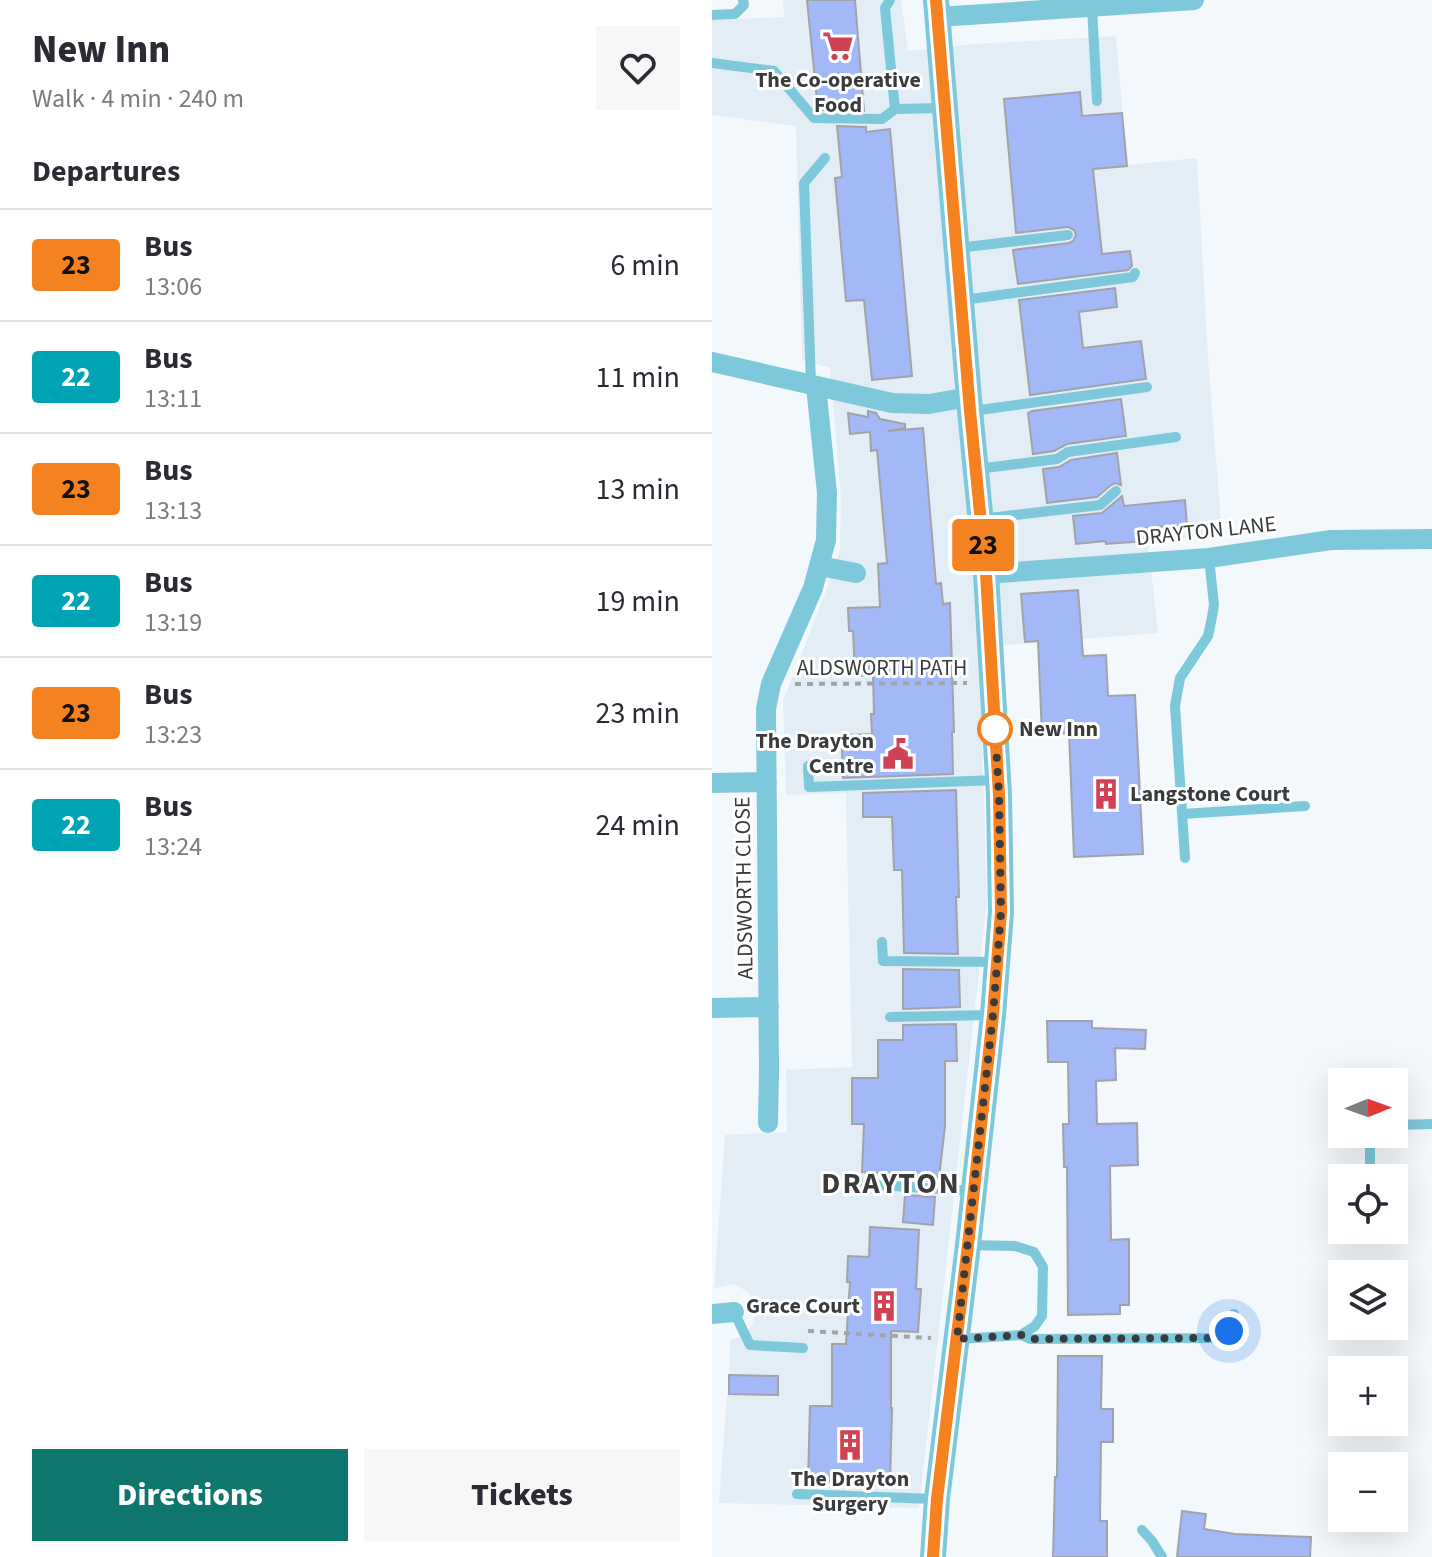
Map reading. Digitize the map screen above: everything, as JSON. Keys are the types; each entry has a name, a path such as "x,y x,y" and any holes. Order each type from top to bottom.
{"street":[{"path":"933,1557 937,1499 993,1015 1001,912 998,780 986,574 937,8 1092,7 1194,0"},
{"path":"712,362 892,403 969,404"},
{"name":"ALDSWORTH CLOSE","path":"768,1123 766,709 771,684 813,588 826,540 827,493 813,385"},
{"name":"DRAYTON LANE","path":"986,574 1209,558 1331,540 1432,539"},
{"path":"820,566 856,573"},
{"path":"712,783 767,782"},
{"path":"712,1008 769,1007"},
{"path":"712,1314 734,1312"}],"lane":[{"path":"712,15 735,14 744,5 743,0"},
{"path":"890,0 885,8 895,109"},
{"path":"1092,7 1097,101"},
{"path":"712,63 774,71 814,118 882,119 895,109 945,108"},
{"path":"813,385 804,183 825,158"},
{"path":"956,248 1068,235"},
{"path":"961,301 1133,277 1135,273"},
{"path":"969,404 1147,387"},
{"path":"975,469 1057,459 1068,452 1176,437"},
{"path":"981,519 1100,505 1116,491"},
{"path":"1185,858 1175,706 1180,678 1208,636 1214,605 1209,558"},
{"path":"808,766 809,787 998,780"},
{"path":"1182,814 1305,806"},
{"path":"882,942 883,961 997,962"},
{"path":"890,1017 993,1015"},
{"path":"1408,1125 1432,1124"},
{"path":"860,1184 974,1191"},
{"path":"968,1245 1015,1246 1034,1252 1043,1267 1042,1316 1035,1326 1021,1335"},
{"path":"734,1312 750,1345 803,1348"},
{"path":"957,1339 1021,1335 1031,1339 1215,1338 1229,1331 1234,1314"},
{"path":"797,1494 937,1499"},
{"path":"1142,1530 1162,1557"}],"path":[{"name":"ALDSWORTH PATH","path":"771,684 993,683"},
{"path":"801,1330 957,1339"}],"shaded area":[{"path":"783,0 901,0 908,51 1116,36 1127,165 1197,158 1222,535 1148,542 1158,633 979,647 987,900 919,1508 719,1503 729,1393 730,1340 744,1336 755,1316 748,1292 734,1284 714,1288 725,1135 787,1132 786,1070 852,1067 846,793 786,795 783,701 840,549 841,499 830,368 802,360 796,126 712,115 712,20 784,17"}],"building":[{"name":"The Co-operative Food","path":"807,0 855,0 864,111 818,110"},
{"path":"1080,92 1082,116 1122,113 1127,166 1093,169 1102,254 1130,251 1132,266 1128,270 1018,284 1013,250 1069,243 1076,235 1068,227 1016,233 1004,99"},
{"path":"837,126 866,127 866,132 890,129 912,376 872,380 864,300 846,301 835,178 842,177"},
{"path":"1115,288 1117,307 1079,312 1083,348 1141,341 1146,379 1030,395 1019,300"},
{"path":"1121,399 1126,436 1067,444 1054,451 1033,454 1028,413"},
{"path":"868,411 876,413 880,419 905,424 905,428 888,431 923,428 936,584 941,583 943,604 950,603 953,774 843,778 842,748 849,748 849,735 872,734 871,714 874,714 873,675 855,676 853,631 849,631 848,608 880,607 878,564 887,563 877,450 871,451 870,432 850,434 848,413 868,417"},
{"path":"1117,453 1121,485 1111,485 1097,497 1047,503 1043,469 1059,467 1071,460"},
{"path":"1122,496 1124,506 1185,500 1187,525 1144,528 1145,541 1076,544 1073,516 1102,513"},
{"name":"Langstone Court","path":"1078,590 1083,656 1106,655 1108,696 1135,695 1143,854 1074,857 1069,733 1042,735 1038,641 1025,642 1021,594"},
{"path":"956,790 958,954 904,953 902,870 894,870 892,817 863,817 863,793"},
{"path":"903,969 959,970 960,1007 903,1009"},
{"path":"1047,1021 1092,1021 1092,1028 1146,1030 1145,1049 1115,1048 1116,1080 1096,1081 1097,1124 1137,1123 1138,1165 1110,1166 1111,1240 1129,1239 1129,1305 1120,1305 1120,1314 1068,1315 1067,1167 1064,1167 1063,1124 1069,1124 1068,1062 1048,1062"},
{"path":"956,1024 957,1061 945,1061 945,1126 939,1178 936,1177 935,1181 906,1179 906,1175 862,1172 864,1124 852,1124 852,1078 878,1078 878,1040 903,1040 903,1025"},
{"path":"905,1195 935,1197 933,1225 903,1222"},
{"path":"870,1227 919,1230 916,1289 921,1289 918,1332 891,1331 890,1483 808,1481 810,1406 832,1406 832,1344 846,1344 850,1282 847,1282 848,1256 869,1257"},
{"path":"1058,1356 1102,1356 1101,1409 1113,1409 1113,1442 1101,1442 1100,1521 1107,1521 1107,1557 1053,1557"},
{"path":"729,1375 778,1376 778,1395 729,1394"},
{"path":"1182,1511 1206,1514 1204,1529 1235,1534 1311,1537 1310,1557 1177,1557"}],"bus line":[{"name":"23","path":"933,1557 937,1499 993,1015 1001,912 999,795 986,574 936,0"}],"place":[{"name":"The Co-operative Food","path":"838,46"},
{"name":"New Inn","path":"995,729"},
{"name":"The Drayton Centre","path":"898,754"},
{"name":"Langstone Court","path":"1106,794"},
{"name":"Grace Court","path":"884,1306"},
{"name":"The Drayton Surgery","path":"850,1445"}],"district":[{"name":"DRAYTON","path":"891,1183"}],"route":[{"path":"995,729 1001,912 993,1015 957,1339 1021,1335 1031,1339 1215,1338 1229,1331"}]}
